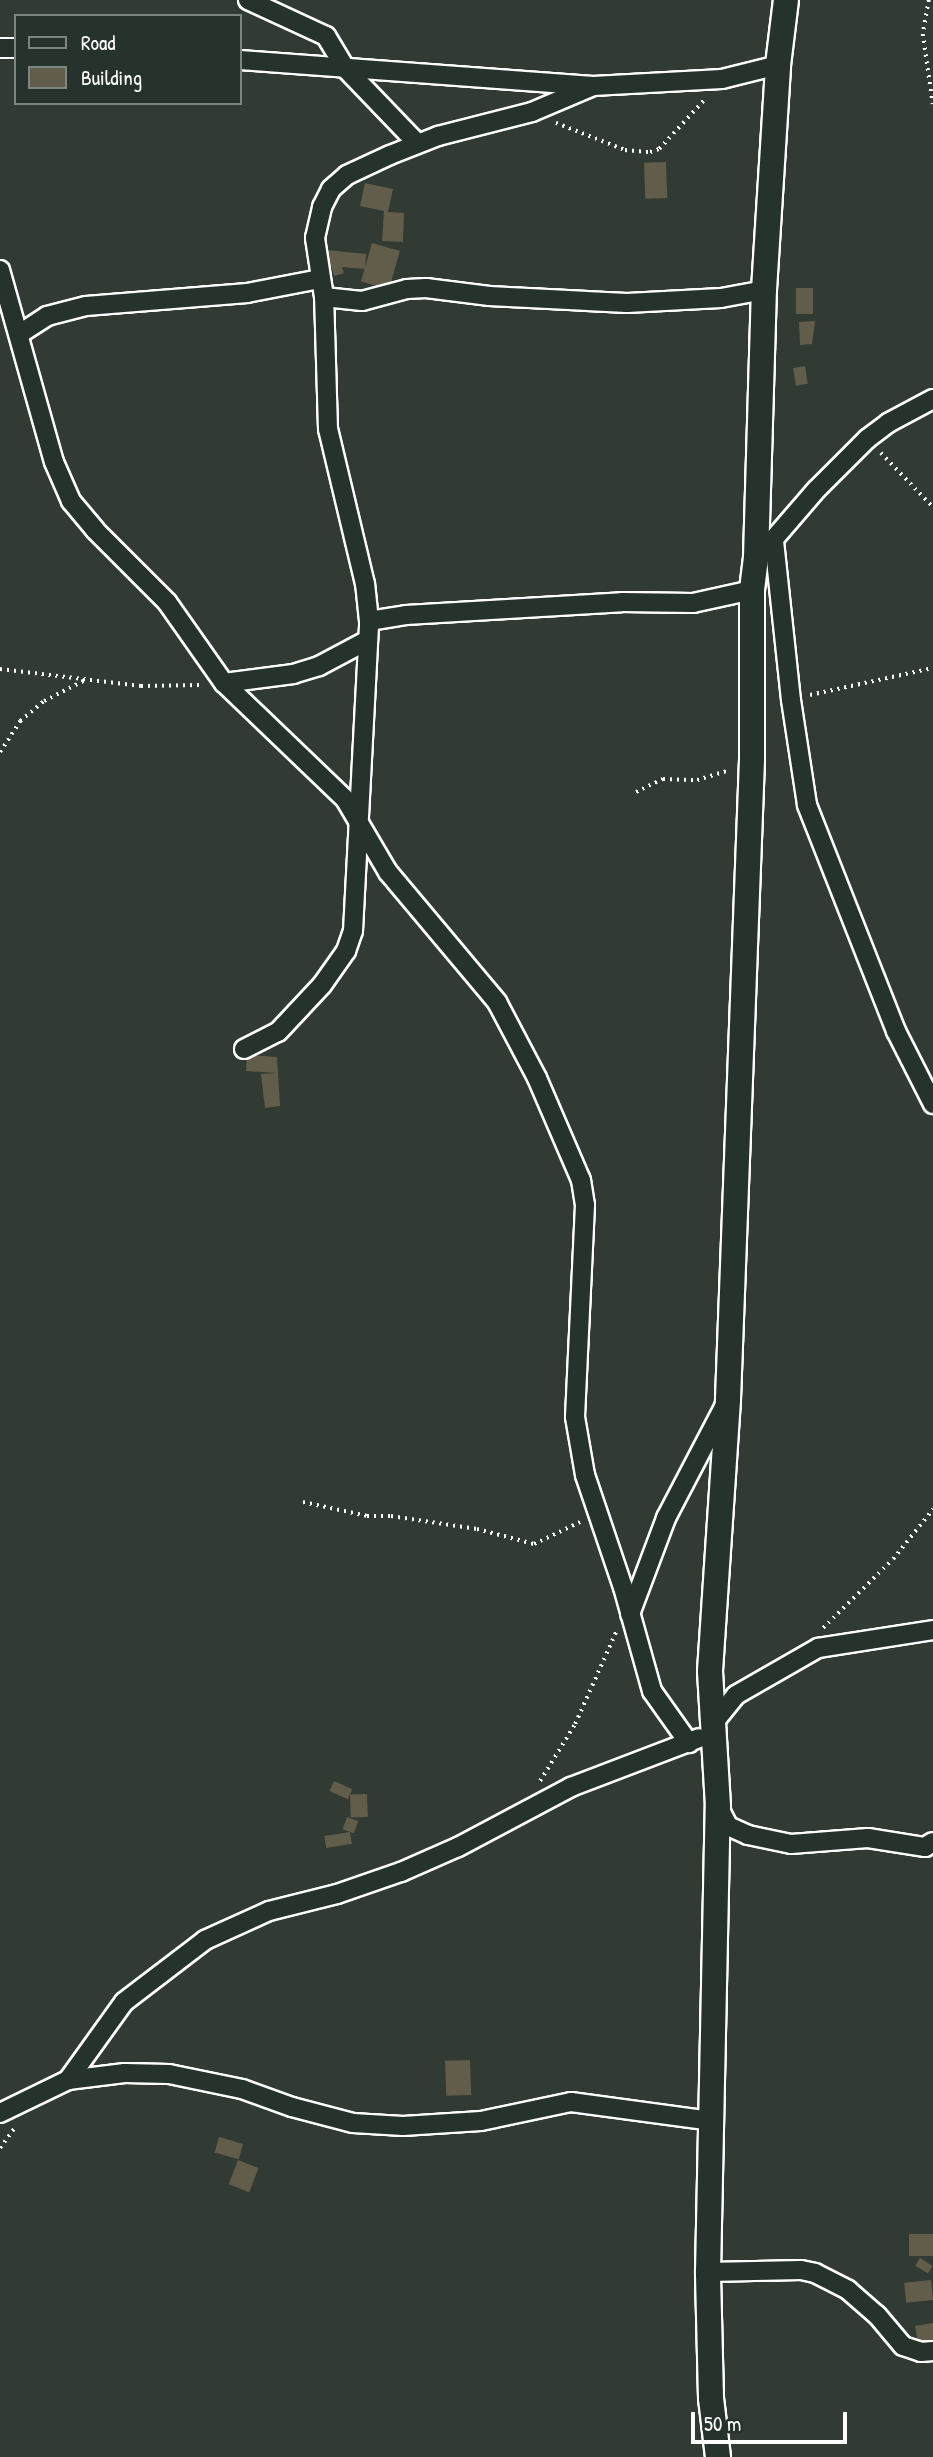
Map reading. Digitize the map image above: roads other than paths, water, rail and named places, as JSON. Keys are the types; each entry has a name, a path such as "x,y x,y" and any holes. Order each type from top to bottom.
{"street":[{"path":"248,0 326,37 345,68 417,144"},
{"path":"786,0 778,65 764,290 765,549 784,611 791,700 807,805 896,1031 933,1104"},
{"path":"242,60 593,86 722,79 778,65"},
{"path":"244,1049 278,1032 322,985 346,951 353,931 369,621 365,584 327,429 324,297 315,238 322,208 331,190 347,175 417,144 532,112 593,86"},
{"path":"0,270 20,333 54,462 71,501 94,530 167,602 224,683 331,785 358,819 388,872 496,1002 537,1078 581,1180 584,1205 575,1417 585,1475 600,1513 652,1691 689,1743"},
{"path":"20,333 47,316 86,306 247,293 320,279"},
{"path":"324,297 362,301 407,289 426,288 489,296 627,303 721,298 764,290"},
{"path":"718,2457 711,2398 708,2272 718,1806 710,1671 728,1399 752,759 751,590 765,549 817,489 867,439 888,423 933,398"},
{"path":"369,621 418,614 622,602 693,603 751,590"},
{"path":"224,683 257,681 306,670 368,640"},
{"path":"630,1614 666,1518 728,1399"},
{"path":"68,2080 124,2002 205,1940 269,1911 337,1894 401,1872 458,1847 571,1787 689,1743 715,1726 736,1695 818,1648 933,1630"},
{"path":"718,1806 729,1825 748,1835 791,1844 868,1838 925,1847 933,1842"},
{"path":"0,2113 68,2080 125,2073 169,2074 242,2089 292,2107 353,2123 403,2126 481,2121 571,2102 711,2121"},
{"path":"708,2272 801,2270 816,2273 849,2290 877,2315 903,2346 921,2352 933,2351"}]}
